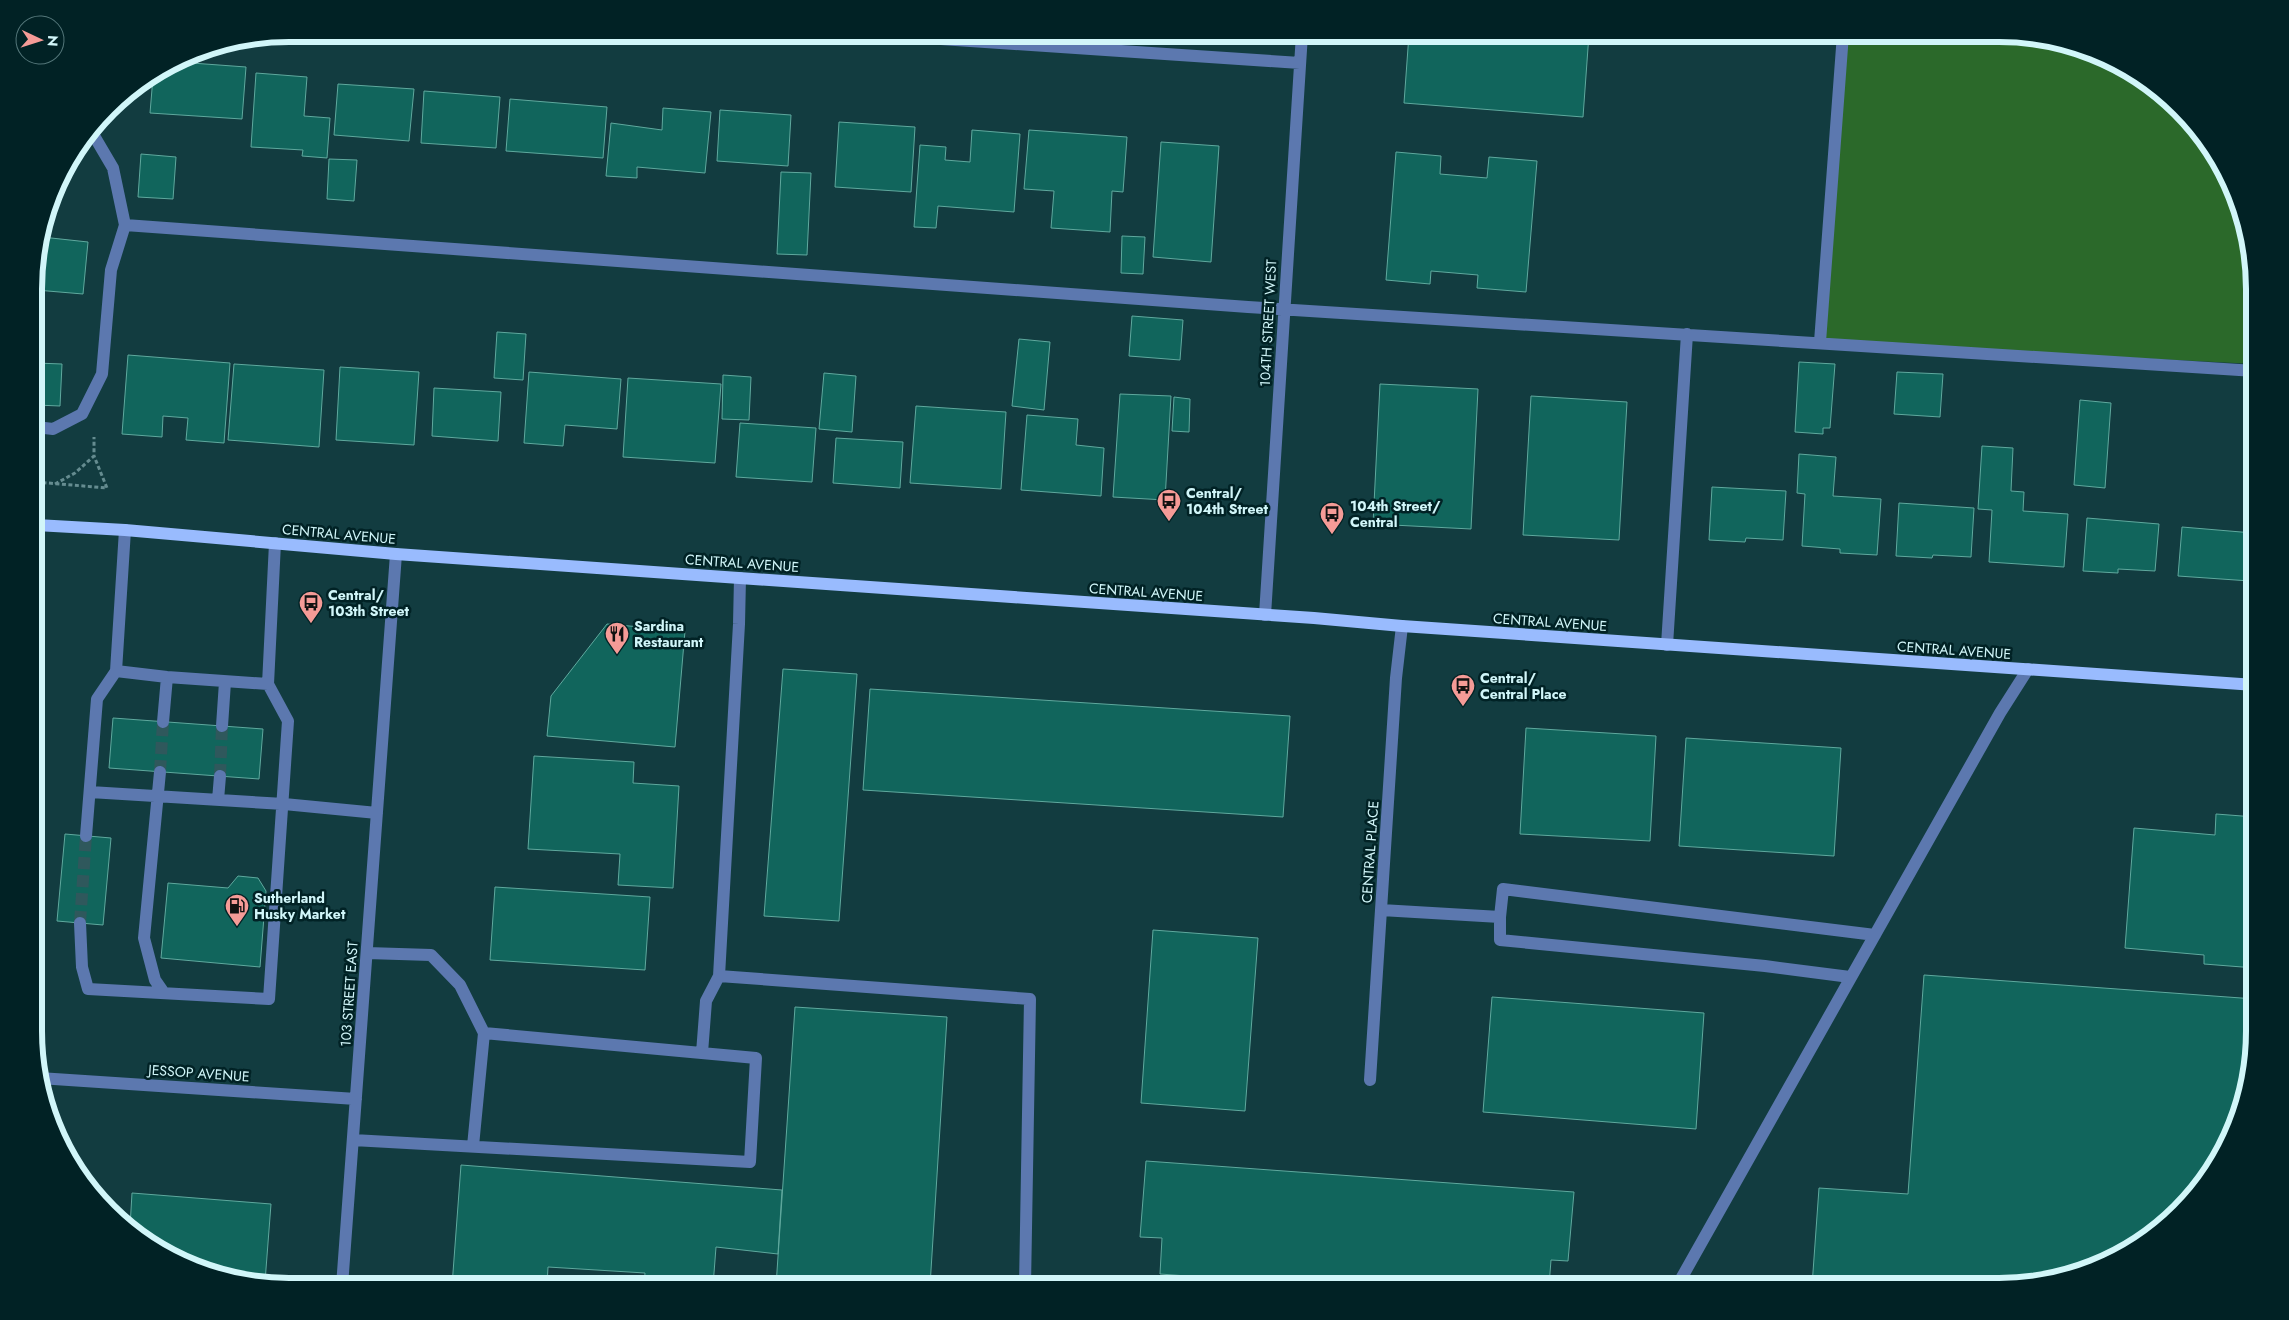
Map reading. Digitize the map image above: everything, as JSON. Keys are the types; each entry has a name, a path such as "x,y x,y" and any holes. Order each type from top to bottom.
{"main road":[{"path":"42,518 72,527"},
{"name":"CENTRAL AVENUE","path":"42,525 125,530 396,554 2246,684"}],"street":[{"path":"982,42 1300,64"},
{"name":"104TH STREET WEST","path":"1265,615 1283,308 1301,42"},
{"path":"1820,342 1842,42"},
{"path":"42,428 53,429 82,414 93,396 102,374 111,270 126,226 113,168 95,138"},
{"path":"126,226 1283,308 2246,370"},
{"path":"1667,645 1687,334"},
{"path":"86,836 97,699 116,671 125,530"},
{"path":"80,922 82,967 88,989 269,999 284,804 288,720 268,684 275,543"},
{"name":"103 STREET EAST","path":"343,1278 396,554"},
{"path":"702,1053 706,1001 719,976 740,624 740,578"},
{"name":"CENTRAL PLACE","path":"1370,1080 1396,678 1402,626"},
{"path":"1681,1278 2000,713 2028,670"},
{"path":"116,671 166,677 268,684"},
{"path":"163,722 166,677"},
{"path":"222,726 225,682"},
{"path":"160,772 156,795 144,938 155,980 164,993"},
{"path":"218,800 220,776"},
{"path":"90,792 284,804 377,813"},
{"path":"1850,977 1765,966 1500,940 1502,889 1875,935"},
{"path":"1381,910 1500,917"},
{"path":"367,953 431,955 460,985 484,1032 473,1146"},
{"path":"719,976 1030,998 1025,1278"},
{"path":"353,1140 750,1162 756,1058 484,1032"},
{"name":"JESSOP AVENUE","path":"47,1079 356,1098"}],"path":[{"path":"42,483 106,488 94,456 93,396"},
{"path":"55,484 75,473 94,456"}],"green space":[{"path":"1842,42 2016,43 2063,51 2109,68 2137,84 2162,104 2185,127 2205,152 2228,195 2242,241 2246,273 2246,364 1820,342"}],"building":[{"path":"1408,42 1588,42 1583,117 1404,103"},
{"path":"191,63 246,67 242,119 150,113 152,84 180,68"},
{"path":"256,73 307,77 304,116 330,118 327,158 302,156 303,150 251,147"},
{"path":"338,84 414,89 409,141 334,135"},
{"path":"424,91 500,97 496,148 421,143"},
{"path":"510,99 607,107 603,158 506,151"},
{"path":"663,108 711,112 705,173 637,167 637,178 606,176 611,123 662,130"},
{"path":"720,110 791,115 788,166 717,161"},
{"path":"839,122 915,127 911,192 835,187"},
{"path":"972,130 1020,134 1014,212 938,206 936,228 914,227 920,145 946,147 945,160 970,162"},
{"path":"1029,130 1127,137 1123,192 1112,191 1110,232 1051,228 1054,191 1024,189"},
{"path":"1161,142 1219,146 1211,262 1153,257"},
{"path":"1396,152 1441,156 1440,174 1487,178 1489,157 1537,161 1526,292 1477,288 1478,275 1431,271 1430,284 1386,280"},
{"path":"141,154 176,157 173,199 138,197"},
{"path":"329,159 357,160 354,201 327,199"},
{"path":"781,172 811,173 807,255 777,254"},
{"path":"1122,236 1145,237 1143,274 1121,273"},
{"path":"48,238 88,242 83,294 42,291"},
{"path":"1132,316 1183,320 1180,360 1129,356"},
{"path":"497,332 526,334 523,380 494,378"},
{"path":"1019,339 1050,342 1044,410 1012,406"},
{"path":"128,355 230,363 224,443 186,440 188,418 163,416 162,437 122,434"},
{"path":"1799,362 1835,364 1830,428 1823,428 1823,434 1795,432"},
{"path":"42,363 62,364 60,406 42,405"},
{"path":"234,364 324,370 319,447 228,440"},
{"path":"340,367 419,372 414,445 336,440"},
{"path":"529,372 621,379 617,429 565,425 563,446 524,443"},
{"path":"1897,372 1943,374 1940,417 1894,414"},
{"path":"824,373 856,376 852,432 819,429"},
{"path":"723,375 751,377 749,420 722,419"},
{"path":"628,378 721,384 715,463 623,457"},
{"path":"1380,384 1478,389 1471,529 1373,524"},
{"path":"434,388 501,392 498,441 432,436"},
{"path":"1120,394 1171,396 1165,500 1113,497"},
{"path":"1531,396 1627,402 1619,540 1523,535"},
{"path":"1174,397 1190,399 1189,432 1172,431"},
{"path":"2080,400 2111,403 2105,488 2074,485"},
{"path":"916,406 1006,412 1001,489 910,483"},
{"path":"1027,415 1078,419 1076,445 1104,448 1101,496 1021,490"},
{"path":"740,423 816,428 812,482 736,477"},
{"path":"836,438 903,442 900,488 833,483"},
{"path":"1982,446 2013,448 2011,491 2024,492 2023,511 2068,514 2064,567 1989,562 1992,510 1978,509"},
{"path":"1799,454 1836,457 1833,496 1881,499 1877,555 1840,553 1840,549 1802,546 1805,494 1797,493"},
{"path":"1712,487 1786,491 1783,540 1746,538 1745,542 1709,540"},
{"path":"1899,503 1974,508 1971,557 1933,555 1932,558 1896,556"},
{"path":"2087,518 2159,524 2155,571 2118,569 2118,573 2083,571"},
{"path":"2182,527 2246,532 2246,581 2178,576"},
{"path":"607,624 685,631 675,747 547,736 551,696"},
{"path":"783,669 857,674 839,921 764,916"},
{"path":"870,689 1290,716 1283,817 863,790"},
{"path":"113,718 263,729 259,779 109,768"},
{"path":"1526,728 1656,736 1650,841 1520,834"},
{"path":"1686,738 1841,748 1834,856 1679,846"},
{"path":"534,756 634,762 633,783 679,786 673,888 618,885 620,854 528,849"},
{"path":"2216,814 2246,816 2246,967 2204,964 2204,955 2125,948 2134,828 2215,835"},
{"path":"65,834 111,838 103,925 57,921"},
{"path":"238,876 258,878 266,891 260,967 161,958 168,883 228,888"},
{"path":"495,887 650,897 645,970 490,960"},
{"path":"1153,930 1258,938 1245,1111 1141,1103"},
{"path":"1924,975 2246,998 2246,1047 2242,1079 2228,1125 2205,1168 2195,1181 2174,1205 2137,1236 2094,1259 2048,1273 2000,1278 1813,1278 1819,1188 1908,1194"},
{"path":"1492,997 1704,1013 1696,1129 1483,1112"},
{"path":"795,1007 947,1017 931,1278 777,1278"},
{"path":"1146,1161 1574,1192 1568,1261 1551,1260 1550,1278 1214,1278 1160,1274 1162,1238 1140,1237"},
{"path":"461,1165 782,1190 778,1254 716,1247 714,1278 645,1278 645,1273 548,1267 547,1278 453,1278"},
{"path":"132,1193 271,1204 265,1276 241,1273 195,1259 152,1236 130,1219"}],"tunnel":[{"path":"160,772 163,722"},
{"path":"220,776 222,726"},
{"path":"80,923 86,836"}],"place":[{"name":"Central/ 104th Street","path":"1169,522"},
{"name":"104th Street/ Central","path":"1332,535"},
{"name":"Central/ 103th Street","path":"311,624"},
{"name":"Sardina Restaurant","path":"617,655"},
{"name":"Central/ Central Place","path":"1463,707"},
{"name":"Sutherland Husky Market","path":"237,927"}]}
